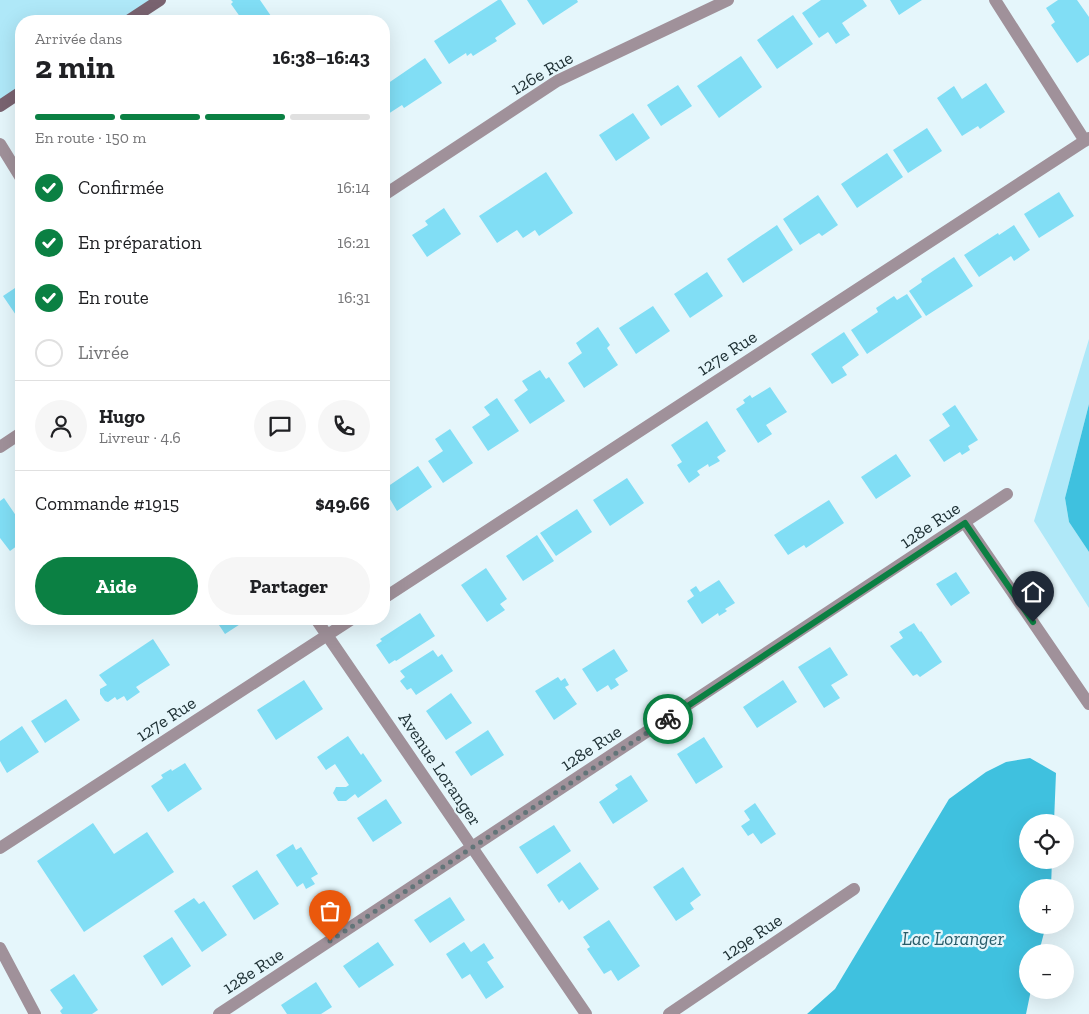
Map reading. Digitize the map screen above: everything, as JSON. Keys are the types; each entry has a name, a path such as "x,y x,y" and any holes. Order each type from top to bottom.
{"main road":[{"path":"137,15 160,0"},
{"path":"0,106 15,96"}],"street":[{"name":"126e Rue","path":"390,191 557,81 728,0"},
{"path":"995,0 1087,139"},
{"name":"127e Rue","path":"390,594 1087,139"},
{"path":"0,144 15,168"},
{"path":"0,447 15,437"},
{"name":"128e Rue","path":"219,1014 1008,494"},
{"path":"965,523 1089,704"},
{"name":"Avenue Loranger","path":"320,625 586,1014"},
{"name":"127e Rue","path":"0,848 343,625"},
{"name":"129e Rue","path":"669,1014 854,889"},
{"path":"0,948 35,1014"}],"shaded area":[{"path":"0,0 160,0 137,15 15,15 15,96 0,106"},
{"path":"1089,339 1089,404 1065,498 1069,522 1089,552 1089,608 1034,521"}],"water":[{"path":"1089,404 1089,552 1069,522 1065,498"},
{"name":"Lac Loranger","path":"1030,758 1056,773 1054,814 1019,814 1019,869 1052,869 1051,879 1019,879 1019,934 1044,934 1041,944 1019,944 1019,999 1029,999 1026,1014 807,1014 835,989 949,799 986,772 1006,762"}],"building":[{"path":"231,0 260,0 270,15 239,15 231,4 233,2"},
{"path":"498,0 501,0 516,24 495,38 497,41 473,56 471,53 467,56 466,53 449,64 434,41"},
{"path":"527,0 577,0 578,2 543,25"},
{"path":"821,0 863,0 867,6 842,23 850,35 836,44 828,32 819,38 802,13"},
{"path":"890,0 922,0 899,15"},
{"path":"1058,0 1077,0 1089,17 1089,55 1077,63 1051,25 1055,22 1046,8"},
{"path":"793,15 813,44 777,69 757,40"},
{"path":"741,56 762,87 719,118 697,86"},
{"path":"425,58 442,83 404,108 402,105 390,113 390,82"},
{"path":"986,83 1005,112 980,129 978,126 962,136 937,98 954,86 962,99"},
{"path":"678,85 692,106 661,126 647,105"},
{"path":"633,113 650,138 616,161 599,135"},
{"path":"927,128 942,151 908,173 893,150"},
{"path":"887,153 903,177 857,208 841,184"},
{"path":"546,172 573,213 539,236 535,230 523,238 517,230 497,243 479,216"},
{"path":"1059,192 1074,216 1039,238 1024,214"},
{"path":"818,195 838,225 822,236 819,233 800,245 783,219"},
{"path":"444,208 461,234 427,257 412,235 428,225 425,221"},
{"path":"777,225 793,250 743,283 727,259"},
{"path":"1014,225 1030,250 1014,261 1011,256 979,277 964,255"},
{"path":"954,257 973,286 926,316 909,291 922,282 921,279"},
{"path":"707,272 723,296 690,318 674,294"},
{"path":"15,288 15,314 3,296"},
{"path":"907,294 922,317 867,354 851,330 878,312 876,308 894,296 897,300"},
{"path":"653,306 670,331 636,354 619,328"},
{"path":"598,327 610,345 607,348 618,365 584,388 568,363 582,353 576,343"},
{"path":"844,332 859,355 842,367 847,375 832,384 811,354"},
{"path":"540,370 546,379 549,377 565,401 530,424 514,400 528,390 522,381"},
{"path":"770,387 787,412 766,425 772,434 758,443 736,409 745,403 743,400 750,395 752,398"},
{"path":"497,398 519,431 488,451 472,427 490,415 484,407"},
{"path":"955,405 978,440 968,446 970,450 962,455 960,452 944,462 929,440 950,426 942,414"},
{"path":"707,421 726,451 717,457 720,461 709,467 708,464 697,471 700,475 689,483 677,465 682,462 671,445"},
{"path":"450,429 473,463 443,483 428,461 443,451 435,439"},
{"path":"896,454 911,476 876,499 861,477"},
{"path":"418,466 432,487 397,511 390,499 390,485"},
{"path":"627,478 644,503 610,526 593,500"},
{"path":"4,498 15,514 15,547 10,551 0,538 0,501"},
{"path":"829,500 844,523 806,548 804,545 788,555 774,535"},
{"path":"577,509 592,532 556,556 540,533"},
{"path":"537,535 554,561 523,581 506,556"},
{"path":"486,568 507,599 500,604 505,610 487,622 461,585"},
{"path":"956,572 970,593 951,606 936,584"},
{"path":"719,580 735,603 725,609 727,611 719,616 718,613 702,624 687,601 694,596 690,590 696,586 700,592"},
{"path":"420,613 435,636 389,664 376,645 382,641 380,639"},
{"path":"914,623 942,662 920,677 917,674 913,676 890,646 903,638 899,632"},
{"path":"219,625 239,625 225,634"},
{"path":"153,639 170,665 136,687 140,692 127,701 124,696 117,700 115,697 108,702 105,701 100,694 100,689 107,685 99,675"},
{"path":"830,647 848,675 831,685 840,698 824,708 798,667"},
{"path":"614,649 628,671 615,679 619,685 611,690 608,685 597,692 582,669"},
{"path":"433,650 438,657 442,654 453,671 416,695 411,688 407,690 400,681 405,677 400,671"},
{"path":"558,677 561,681 565,678 569,685 565,687 577,704 554,720 535,691"},
{"path":"304,680 323,709 276,740 257,710"},
{"path":"783,680 797,702 757,728 743,707"},
{"path":"451,693 472,723 446,740 426,711"},
{"path":"66,699 80,720 45,743 31,721"},
{"path":"22,726 39,752 7,773 0,761 0,741"},
{"path":"488,730 504,755 471,776 455,752"},
{"path":"348,736 361,755 363,753 382,781 358,798 355,794 346,801 338,801 333,793 336,787 346,787 349,785 335,764 326,770 317,757"},
{"path":"704,737 723,767 696,784 677,754"},
{"path":"185,763 202,789 168,812 151,786 163,778 161,775"},
{"path":"631,775 648,801 613,824 599,802 618,789 615,785"},
{"path":"386,799 402,823 373,842 357,818"},
{"path":"755,803 776,834 761,844 753,833 748,836 741,826 750,820 744,811"},
{"path":"93,823 114,854 147,832 174,872 84,932 37,861"},
{"path":"554,825 571,851 537,874 519,847"},
{"path":"293,844 296,850 301,847 318,874 311,878 315,884 306,889 303,883 297,887 276,855"},
{"path":"580,862 599,889 569,910 562,900 559,903 547,885"},
{"path":"683,867 701,895 690,903 694,909 676,921 653,887"},
{"path":"257,870 279,904 254,920 232,886"},
{"path":"450,897 465,920 430,943 414,920"},
{"path":"194,898 199,904 204,901 227,935 202,952 174,911"},
{"path":"609,920 640,966 618,981 611,970 604,974 587,949 590,947 583,937"},
{"path":"172,937 191,966 162,986 143,956"},
{"path":"378,942 394,965 359,988 343,966"},
{"path":"464,942 471,952 484,943 494,958 487,962 504,987 486,999 470,974 462,979 446,954"},
{"path":"74,974 98,1010 92,1014 62,1014 60,1011 63,1008 50,990"},
{"path":"316,982 332,1007 321,1014 287,1014 281,1005"}],"way so far":[{"path":"330,941 668,719"}],"route":[{"path":"668,719 965,523 1033,622"}]}
